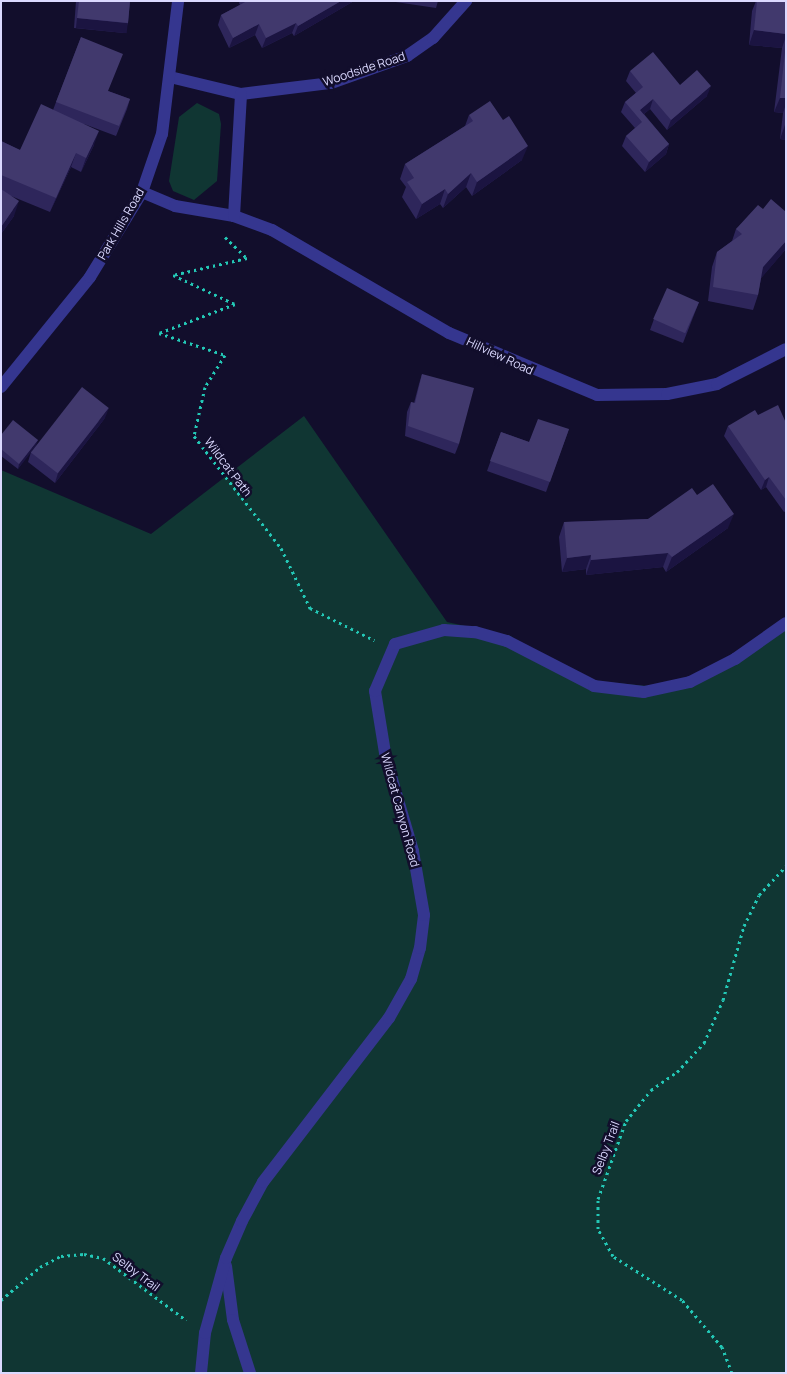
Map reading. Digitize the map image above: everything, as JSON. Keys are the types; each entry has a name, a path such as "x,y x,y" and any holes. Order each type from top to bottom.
{"street":[{"name":"Park Hills Road","path":"1,387 90,276 142,192 162,134 178,1"},
{"name":"Woodside Road","path":"170,77 241,94 331,83 408,56 433,38 466,1"},
{"path":"234,216 241,94"},
{"name":"Hillview Road","path":"142,192 199,213 234,216 272,230 449,333 596,395 667,394 717,384 786,350"},
{"path":"395,644 444,630 475,632 507,641 594,686 644,692 690,682 735,659 786,622"},
{"name":"Wildcat Canyon Road","path":"201,1373 205,1333 226,1258 263,1182 389,1018 411,979 420,948 424,915 413,851 386,759 375,691 395,644"},
{"path":"226,1258 233,1320 250,1373"}],"path":[{"name":"Wildcat Path","path":"199,213 247,258 173,275 235,304 159,333 225,355 205,387 194,436 281,548 310,608 373,639 395,644"},
{"name":"Selby Trail","path":"732,1373 722,1347 682,1300 613,1256 598,1229 598,1199 626,1121 651,1090 677,1072 704,1043 723,1000 744,926 759,895 786,866"},
{"name":"Selby Trail","path":"1,1300 40,1267 61,1256 84,1254 103,1258 205,1333"}],"green space":[{"path":"197,103 219,114 221,124 217,181 194,200 173,191 169,181 179,117"},
{"path":"304,416 447,622 511,636 544,663 584,680 648,686 691,682 786,623 786,1373 1,1373 1,470 151,534"}],"building":[{"path":"79,1 130,1 128,23 77,18"},
{"path":"247,1 341,1 298,26 296,23 266,38 259,24 233,38 221,15"},
{"path":"757,1 786,1 786,34 754,30"},
{"path":"81,37 123,54 108,91 130,99 119,126 56,102"},
{"path":"786,43 786,98 780,98"},
{"path":"653,52 680,85 697,70 711,86 671,120 653,99 640,110 669,144 649,162 626,136 642,122 625,102 643,87 630,71"},
{"path":"490,101 503,120 509,116 528,146 477,182 471,173 448,194 445,189 422,204 407,182 414,178 405,164 473,121 469,115"},
{"path":"41,104 99,131 86,158 76,153 56,198 1,175 1,141 20,150"},
{"path":"1,189 19,201 1,227"},
{"path":"771,199 786,212 786,241 763,267 758,295 713,287 717,252 742,234 736,229 758,205 763,209"},
{"path":"667,288 699,302 685,333 653,319"},
{"path":"422,374 474,388 459,444 408,426 411,402 415,403"},
{"path":"82,387 109,408 58,473 31,452"},
{"path":"778,405 786,423 786,500 769,477 765,480 728,426 755,410 758,415"},
{"path":"538,419 569,429 550,482 490,461 501,432 529,442"},
{"path":"13,420 38,440 19,464 1,449 1,435"},
{"path":"713,484 734,514 672,557 668,553 591,560 591,555 567,558 564,522 648,519 692,488 697,495"}]}
